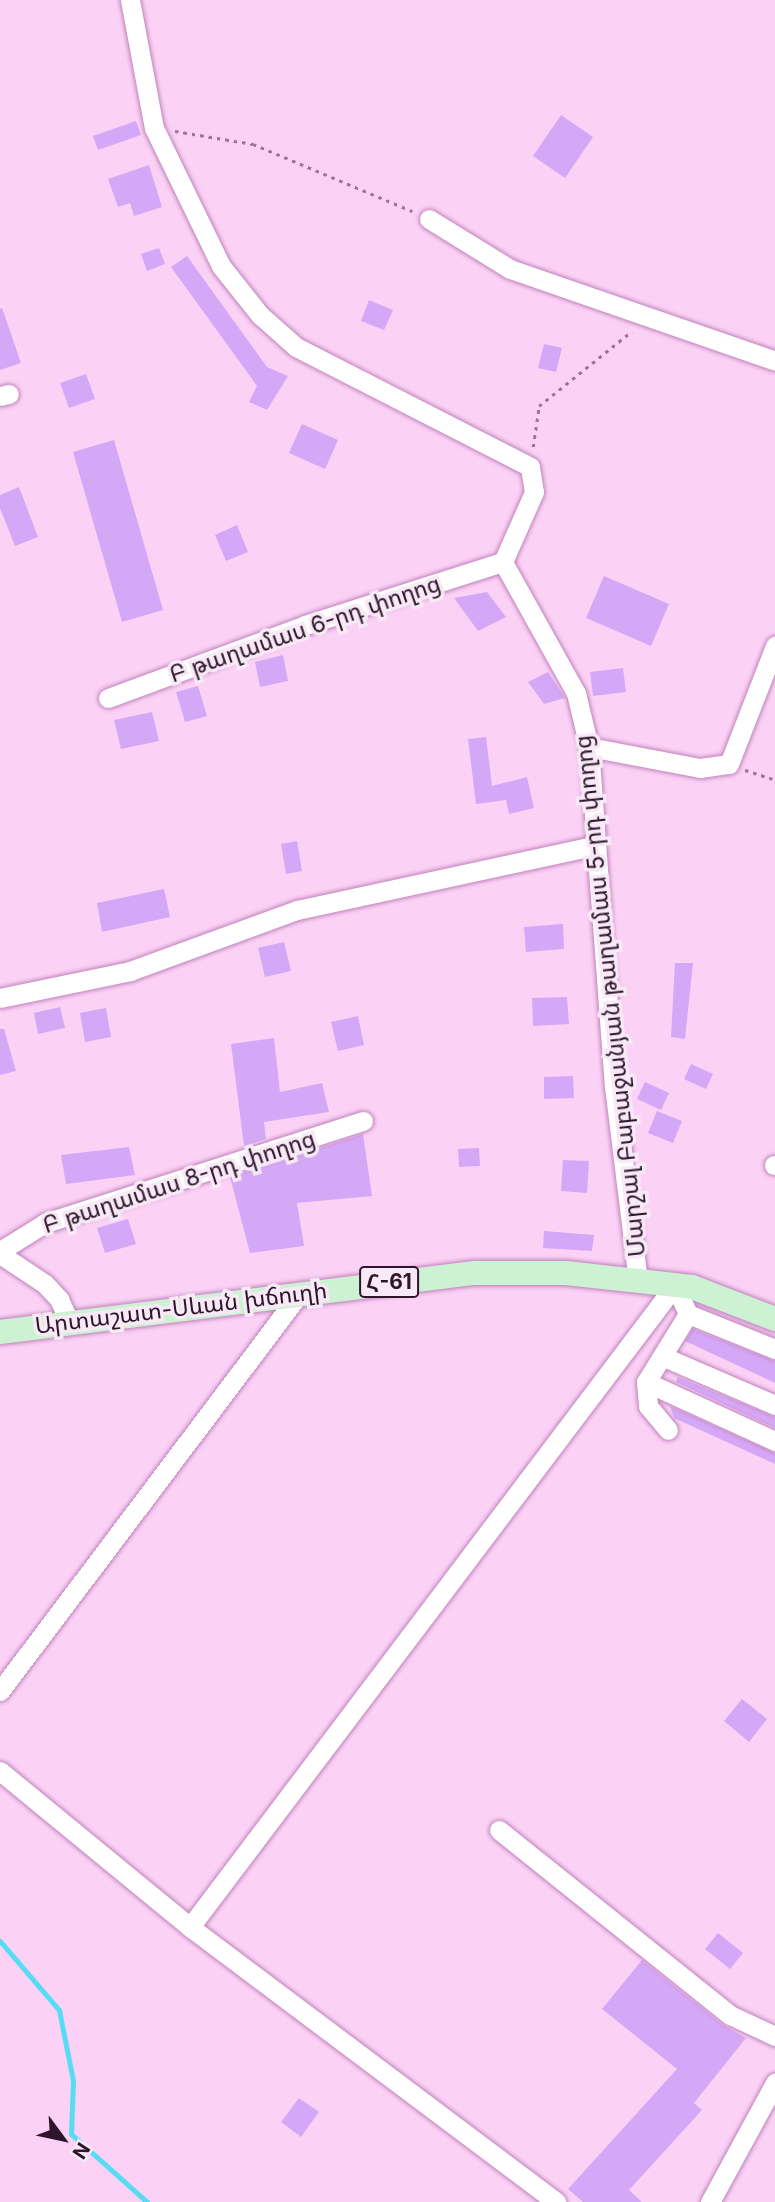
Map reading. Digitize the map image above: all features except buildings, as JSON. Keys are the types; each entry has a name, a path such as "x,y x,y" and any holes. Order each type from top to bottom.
{"main road":[{"name":"Արտաշատ-Սևան խճուղի","path":"0,1332 69,1321 477,1273 566,1273 692,1287 775,1319"}],"street":[{"path":"130,0 154,128 221,266 260,314 296,347 530,467 534,492 503,562"},
{"path":"429,219 510,269 775,362"},
{"name":"Բ թաղամաս 6-րդ փողոց","path":"108,698 304,625 503,562"},
{"name":"Մարշալ Բաբաջանյան թաղամաս 5-րդ փողոց","path":"503,562 576,693 589,747 594,846 614,1086 638,1281"},
{"path":"589,747 700,768 729,764 775,646"},
{"path":"0,998 130,971 297,910 594,846"},
{"name":"Բ թաղամաս 8-րդ փողոց","path":"0,1253 45,1223 363,1121"},
{"path":"0,1253 46,1284 59,1299 69,1321"},
{"path":"190,1927 675,1285 688,1314 775,1349"},
{"path":"0,1690 300,1293"},
{"path":"668,1430 648,1406 646,1382 664,1357 688,1314"},
{"path":"664,1357 775,1405"},
{"path":"646,1382 775,1441"},
{"path":"0,1771 190,1927 556,2202"},
{"path":"499,1830 730,2015 775,2036"},
{"path":"710,2202 775,2083"}],"path":[{"path":"154,128 253,144 429,219"},
{"path":"530,467 539,406 635,328"},
{"path":"729,764 775,780"}],"waterway":[{"path":"0,1941 59,2010 73,2081 71,2134 147,2202"}]}
